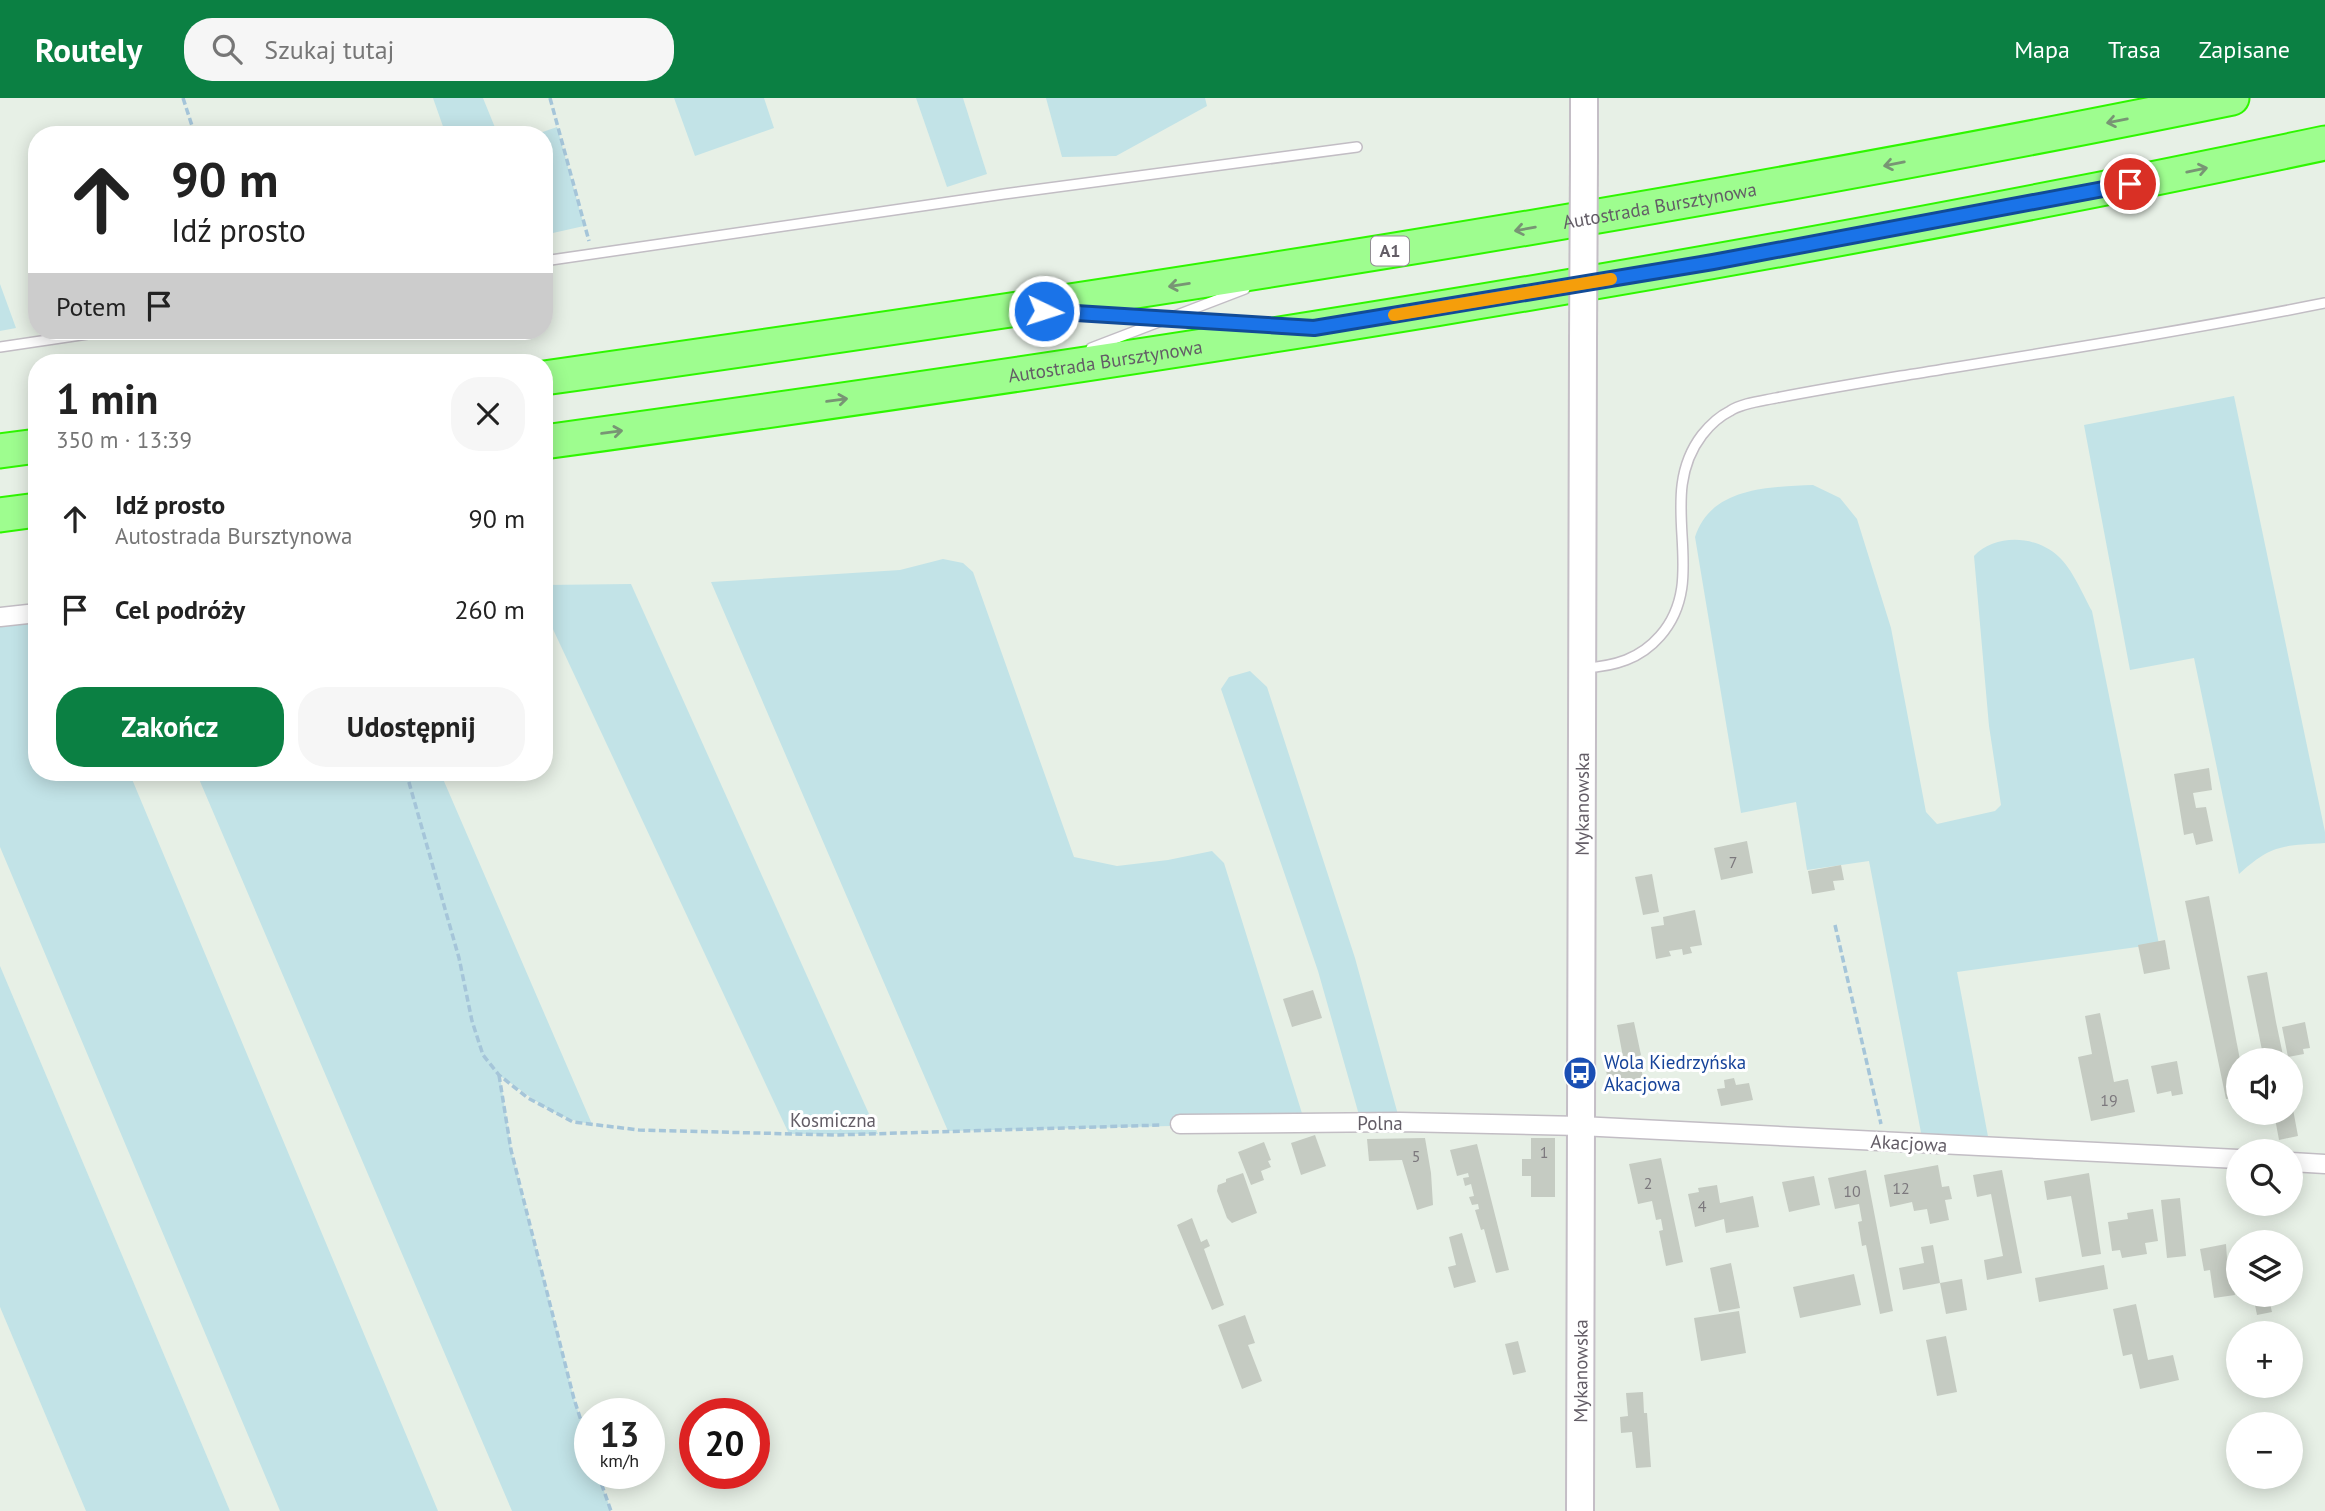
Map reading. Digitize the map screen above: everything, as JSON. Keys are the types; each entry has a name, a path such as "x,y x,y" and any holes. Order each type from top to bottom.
{"highway":[{"name":"Autostrada Bursztynowa","path":"553,376 1305,265 1718,196 2232,98"},
{"name":"Autostrada Bursztynowa","path":"553,441 1030,372 1740,257 2325,144"},
{"path":"0,451 28,447"},
{"path":"0,515 28,511"}],"main road":[{"name":"Mykanowska","path":"1580,1511 1584,98"}],"street":[{"path":"0,617 28,614"},
{"name":"Polna","path":"1180,1124 1400,1122 1580,1126"},
{"name":"Akacjowa","path":"1580,1126 2226,1158"},
{"path":"2303,1163 2325,1164"}],"lane":[{"path":"553,260 1357,146"},
{"path":"1267,280 1305,265"},
{"path":"1080,352 1255,285"},
{"path":"1582,668 1610,666 1639,656 1655,642 1676,614 1682,594 1684,569 1680,522 1683,473 1690,451 1707,429 1731,410 1820,390 2325,303"},
{"path":"1019,309 1059,312"},
{"path":"1073,313 1314,328"},
{"path":"0,348 51,340"},
{"path":"1030,372 1068,357"}],"path":[{"path":"183,98 192,126"},
{"path":"550,98 593,254"},
{"path":"409,781 459,958 472,1021 483,1055 499,1075 511,1150 574,1399"},
{"path":"1835,925 1885,1142"},
{"name":"Kosmiczna","path":"499,1075 528,1098 573,1122 639,1130 835,1135 1180,1124"},
{"path":"603,1489 611,1511"}],"shaded area":[{"path":"433,98 483,98 494,126 443,126"},
{"path":"674,98 764,98 774,128 695,156"},
{"path":"916,98 963,98 987,174 947,187"},
{"path":"1046,98 1205,98 1207,106 1116,156 1062,157"},
{"path":"557,127 584,226 553,233 553,128"},
{"path":"0,284 16,328 0,331"},
{"path":"2234,396 2325,832 2325,843 2278,848 2260,857 2239,874 2194,658 2130,670 2084,425"},
{"path":"1813,485 1840,498 1857,519 1891,628 1926,812 1937,824 1995,811 2001,805 1989,726 1974,556 1993,544 2004,541 2027,541 2049,549 2073,574 2092,611 2159,944 1957,972 1990,1147 1923,1143 1869,861 1807,870 1796,802 1741,813 1695,537 1703,520 1714,508 1728,499 1761,489"},
{"path":"943,559 963,563 973,572 1074,857 1117,866 1212,851 1224,863 1305,1123 948,1131 711,582 900,570"},
{"path":"631,584 878,1134 789,1134 553,629 553,585"},
{"path":"28,614 28,781 133,781 438,1511 280,1511 0,847 0,617"},
{"path":"1250,671 1267,687 1355,958 1400,1122 1361,1122 1318,971 1221,689 1229,677"},
{"path":"200,781 444,781 592,1124 554,1112 500,1076 511,1150 574,1399 574,1489 603,1489 611,1511 512,1511"},
{"path":"0,966 230,1511 86,1511 0,1307"}],"building":[{"path":"2209,768 2212,790 2193,793 2196,808 2206,807 2213,841 2196,845 2193,833 2184,835 2174,774"},
{"path":"1747,841 1753,873 1721,880 1714,848"},
{"path":"1841,865 1844,880 1833,881 1835,890 1812,894 1808,871"},
{"path":"1652,874 1659,912 1643,915 1635,877"},
{"path":"2209,896 2238,1048 2226,1048 2226,1099 2185,901"},
{"path":"1695,910 1702,945 1690,947 1692,953 1683,955 1682,949 1669,951 1671,956 1656,959 1651,927 1664,925 1663,917"},
{"path":"2165,940 2170,969 2144,974 2138,945"},
{"path":"2267,972 2281,1048 2262,1048 2247,976"},
{"path":"1313,990 1322,1018 1292,1027 1283,999"},
{"path":"2100,1013 2114,1082 2128,1079 2135,1112 2091,1121 2078,1057 2092,1054 2085,1016"},
{"path":"1634,1022 1643,1078 1609,1085 1604,1061 1623,1057 1617,1025"},
{"path":"2305,1022 2310,1048 2286,1048 2282,1027"},
{"path":"2177,1061 2183,1094 2172,1096 2171,1091 2157,1094 2151,1066"},
{"path":"1734,1078 1736,1085 1749,1083 1753,1100 1721,1106 1717,1089 1725,1088 1724,1080"},
{"path":"2276,1125 2296,1125 2298,1136 2279,1139"},
{"path":"1315,1135 1326,1166 1301,1175 1291,1143"},
{"path":"1425,1138 1433,1205 1417,1210 1402,1160 1369,1161 1367,1139"},
{"path":"1531,1138 1555,1138 1555,1197 1531,1197 1531,1176 1522,1176 1522,1159 1531,1159"},
{"path":"1264,1142 1271,1167 1261,1171 1264,1180 1251,1185 1238,1152"},
{"path":"1477,1144 1509,1270 1496,1273 1484,1229 1481,1230 1475,1210 1479,1209 1478,1204 1472,1205 1469,1197 1474,1196 1471,1184 1465,1186 1463,1178 1469,1177 1468,1173 1457,1176 1450,1150"},
{"path":"1661,1158 1683,1262 1666,1266 1659,1231 1663,1230 1661,1219 1656,1220 1652,1201 1638,1204 1629,1164"},
{"path":"1938,1165 1942,1187 1949,1186 1952,1199 1945,1200 1949,1220 1930,1224 1927,1209 1914,1211 1912,1202 1890,1207 1884,1175"},
{"path":"1866,1170 1893,1311 1880,1314 1866,1245 1862,1246 1858,1222 1862,1221 1859,1204 1835,1209 1828,1178"},
{"path":"2002,1170 2022,1273 1987,1280 1984,1260 2003,1256 1991,1194 1977,1197 1973,1175"},
{"path":"1243,1173 1257,1213 1232,1223 1227,1218 1217,1191 1218,1185"},
{"path":"2089,1173 2101,1254 2082,1257 2071,1196 2047,1200 2044,1181"},
{"path":"1814,1176 1820,1205 1789,1212 1782,1182"},
{"path":"1717,1185 1720,1203 1753,1196 1759,1227 1726,1233 1724,1219 1695,1227 1688,1194 1699,1192 1698,1188"},
{"path":"2180,1198 2186,1256 2167,1258 2161,1200"},
{"path":"2153,1209 2158,1241 2145,1243 2147,1254 2122,1258 2120,1250 2112,1251 2108,1222 2128,1219 2127,1213"},
{"path":"1192,1218 1201,1242 1207,1239 1210,1246 1204,1249 1224,1305 1212,1310 1177,1225"},
{"path":"1462,1233 1476,1282 1454,1288 1448,1267 1456,1265 1449,1237"},
{"path":"2226,1244 2226,1296 2214,1298 2210,1270 2204,1271 2200,1249"},
{"path":"1933,1245 1940,1283 1903,1290 1899,1268 1924,1263 1921,1247"},
{"path":"1731,1263 1740,1308 1719,1312 1710,1268"},
{"path":"2104,1265 2108,1289 2039,1302 2035,1278"},
{"path":"1854,1274 1861,1305 1800,1318 1793,1287"},
{"path":"1962,1279 1967,1310 1946,1314 1940,1283"},
{"path":"2136,1304 2148,1360 2173,1355 2179,1380 2140,1389 2132,1354 2123,1356 2113,1309"},
{"path":"2255,1307 2271,1307 2272,1312 2257,1315"},
{"path":"1739,1311 1746,1353 1701,1361 1694,1318"},
{"path":"1245,1315 1255,1343 1248,1345 1262,1381 1242,1389 1218,1325"},
{"path":"1946,1336 1957,1392 1937,1396 1926,1340"},
{"path":"1518,1341 1526,1372 1513,1375 1505,1344"},
{"path":"1643,1392 1651,1467 1636,1468 1632,1432 1621,1433 1620,1417 1628,1416 1626,1393"}],"slow traffic":[{"path":"1394,315 1611,279"}],"place":[{"name":"Wola Kiedrzyńska Akacjowa","path":"1580,1073"}],"route":[{"path":"1044,311 1314,328 1713,262 2130,184"}]}
